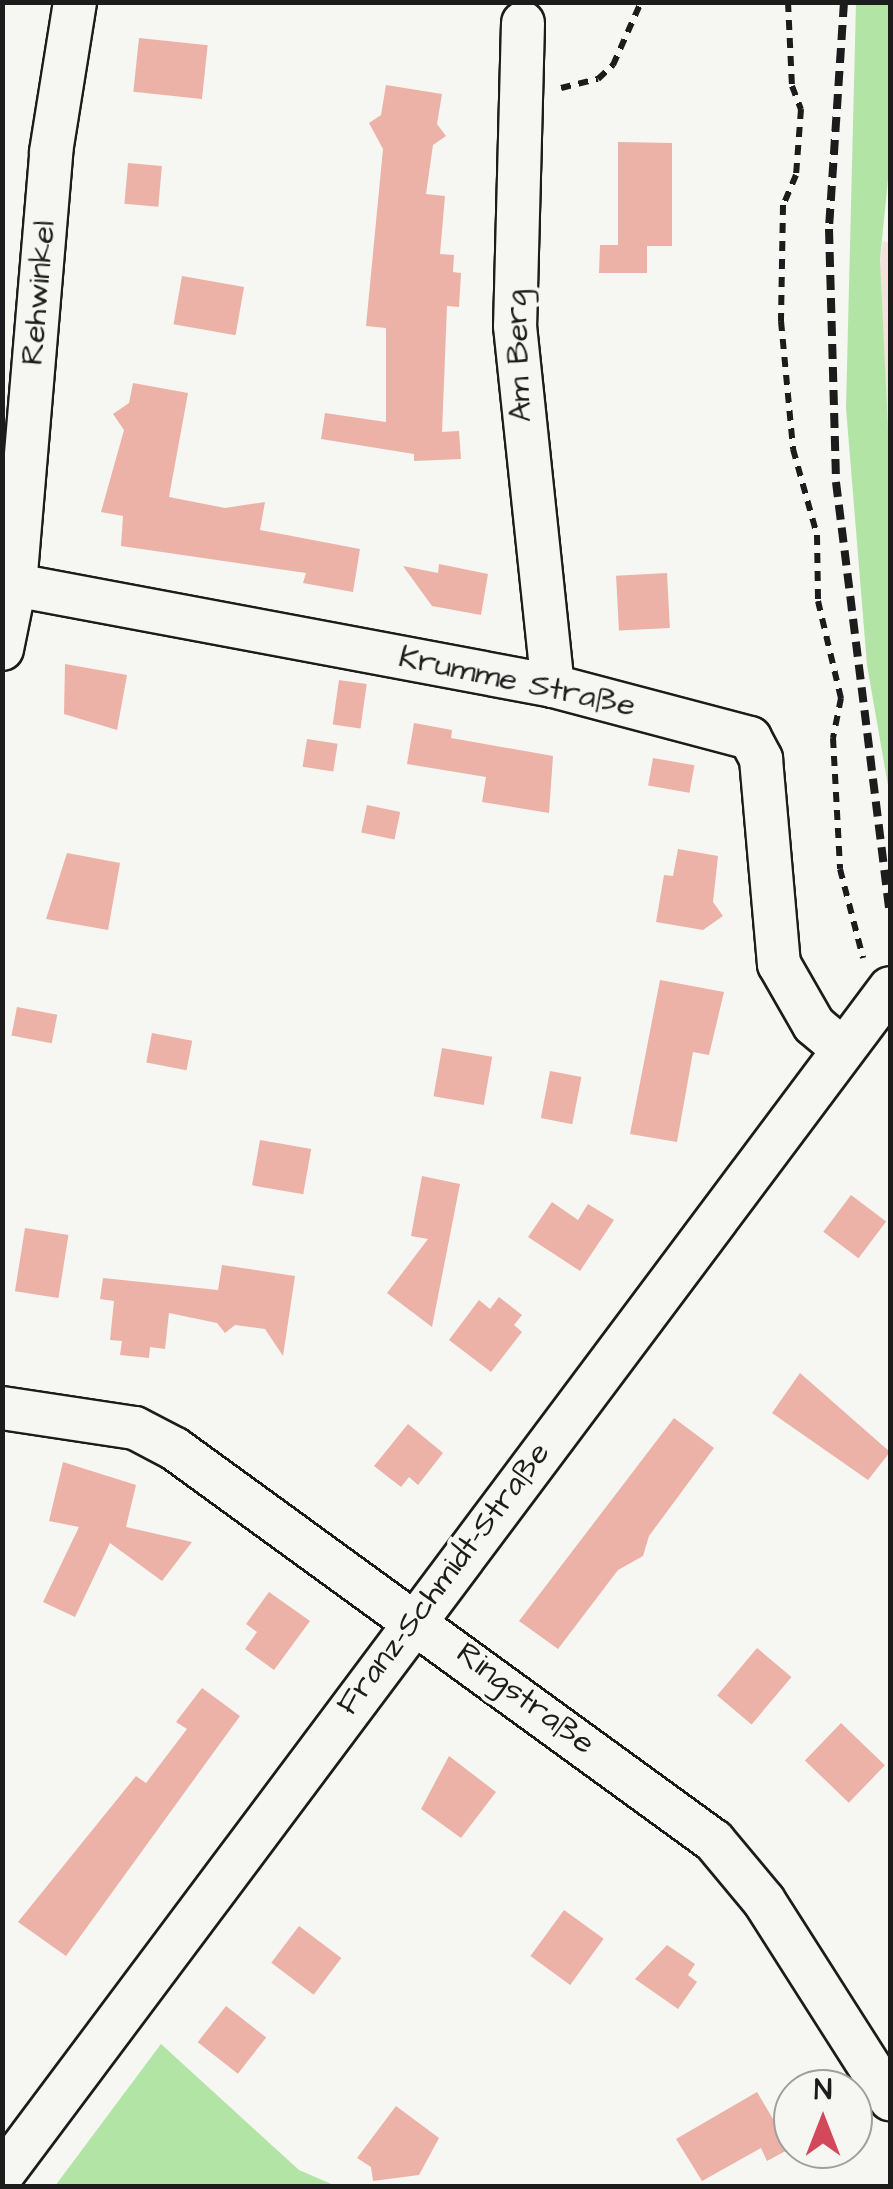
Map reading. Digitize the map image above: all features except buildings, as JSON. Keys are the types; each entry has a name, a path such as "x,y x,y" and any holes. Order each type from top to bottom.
{"street":[{"name":"Rehwinkel","path":"15,585 51,152 75,2"},
{"name":"Am Berg","path":"524,23 514,326 524,463 554,641 553,686"},
{"path":"2,649 15,585"},
{"name":"Krumme Straße","path":"15,585 553,686 750,738 761,760 779,964 814,1025 841,1048"},
{"name":"Franz-Schmidt-Straße","path":"2,2175 414,1616 841,1048 877,973"},
{"name":"Ringstraße","path":"2,1408 135,1428 414,1616 714,1841 764,1901 890,2100"}],"path":[{"path":"521,100 598,79 613,65 641,2"},
{"path":"788,2 792,86 801,108 796,175 783,206 781,321 793,449 817,534 818,601 841,698 833,738 840,869 877,973"}],"shaded area":[{"path":"883,241 890,243 890,454 878,404 876,290"}],"green space":[{"path":"856,3 890,3 890,159 880,260 890,472 890,797 867,665 846,408"},
{"path":"161,2044 299,2170 336,2186 55,2186"}],"railway":[{"path":"844,2 829,229 836,482 890,914"}]}
